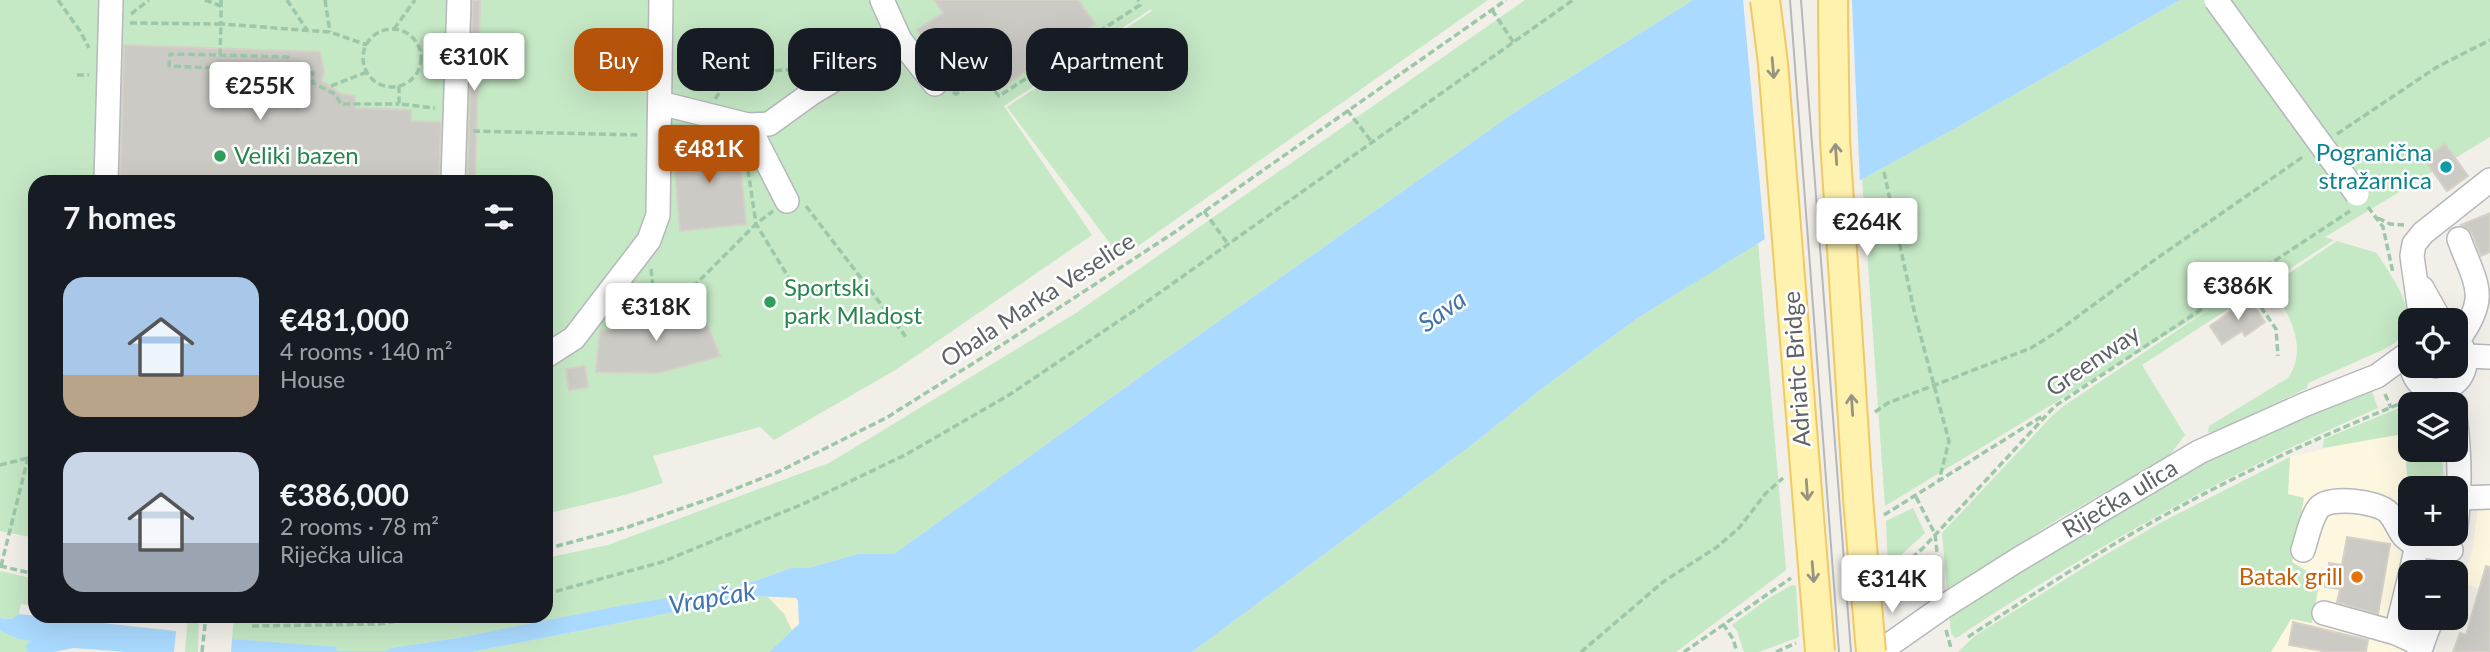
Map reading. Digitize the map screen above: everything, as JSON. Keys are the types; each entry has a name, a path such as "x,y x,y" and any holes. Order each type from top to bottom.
{"main road":[{"name":"Adriatic Bridge","path":"1765,0 1773,63 1816,614 1811,646"},
{"path":"1833,0 1834,99 1858,498 1874,582 1871,652"}],"street":[{"path":"106,175 109,74 115,23 111,0"},
{"path":"453,175 459,0"},
{"path":"553,352 574,338 649,240 656,225 661,107 661,0"},
{"path":"882,0 895,28"},
{"path":"1821,0 1834,99"},
{"path":"2216,0 2363,205"},
{"path":"901,40 915,58"},
{"path":"661,107 668,106 748,125 769,124 815,91"},
{"path":"748,125 787,201"},
{"path":"2420,308 2414,244 2429,228 2490,180"},
{"path":"2459,239 2478,292 2479,303 2468,327"},
{"path":"2417,279 2434,308"},
{"path":"2468,348 2490,357"},
{"name":"Riječka ulica","path":"2380,383 2398,364"},
{"name":"Riječka ulica","path":"1879,652 2008,565 2199,452 2306,404 2380,383 2409,378"},
{"name":"Riječka ulica","path":"2420,378 2439,392"},
{"path":"2468,498 2490,497"},
{"path":"2303,550 2316,510 2322,504 2338,501 2369,503 2388,511 2398,528"},
{"path":"2434,546 2452,547"},
{"path":"2324,614 2396,633 2420,648 2427,630"},
{"path":"2396,633 2398,625"}],"path":[{"path":"58,0 80,31 99,75 109,74"},
{"path":"115,23 149,0"},
{"path":"205,0 221,6"},
{"path":"220,55 222,0"},
{"path":"287,0 308,31"},
{"path":"325,0 330,33"},
{"path":"394,29 415,0"},
{"path":"1012,88 1140,5 1138,0"},
{"name":"Obala Marka Veselice","path":"553,547 628,527 712,498 780,471 864,429 988,354 1204,211 1506,0"},
{"path":"553,592 662,562 803,504 907,454 1009,396 1573,0"},
{"path":"1492,10 1514,43"},
{"path":"115,23 221,24 308,31 330,33 367,45"},
{"path":"394,29 411,36 417,43 421,60 415,77 399,86 381,85 367,72 364,54 367,45 378,33 394,29"},
{"path":"2336,135 2437,67 2490,40"},
{"path":"287,71 288,57 170,54 169,66 313,73 313,83 335,94 341,104 399,104 437,109 455,126 660,135"},
{"path":"331,86 367,72"},
{"path":"399,86 399,104"},
{"path":"705,114 721,91"},
{"path":"1347,110 1372,142"},
{"path":"1865,419 1888,403 2031,348 2313,150"},
{"path":"747,163 756,224 789,278"},
{"path":"1884,172 1915,315 1949,441 1940,481"},
{"path":"593,314 655,311 674,305 756,224 797,195 906,337"},
{"path":"2363,205 2390,224 2406,225"},
{"path":"2363,205 2387,237 2390,266"},
{"name":"Greenway","path":"1874,582 1923,548 2049,412 2243,281 2363,205"},
{"path":"1204,211 1228,244"},
{"path":"651,262 655,311"},
{"path":"2243,281 2276,329 2278,356"},
{"path":"1968,637 2064,574 2164,515 2304,445 2391,408 2380,383"},
{"path":"1884,515 2049,412"},
{"path":"0,465 28,458 0,566 28,573"},
{"path":"1581,652 1663,582 1717,547 1739,528 1766,493 1786,475"},
{"path":"1916,497 1935,534 1941,596"},
{"path":"1684,652 1793,577"},
{"path":"1944,622 1951,648"},
{"path":"202,652 205,623"},
{"path":"253,626 385,623"},
{"path":"1723,624 1733,639 1737,652"},
{"path":"1776,652 1811,646"}],"shaded area":[{"path":"2398,435 2398,462 2406,462 2406,476 2398,476 2398,546 2445,546 2441,560 2398,560 2398,630 2420,630 2412,652 2271,652 2291,619 2292,562 2304,498 2288,494 2290,457 2366,439"},
{"path":"2490,506 2490,591 2468,585 2468,566 2478,509"}],"green space":[{"name":"Sportski park Mladost","path":"0,0 1488,0 1121,258 1007,107 1031,91 1188,91 1188,28 1126,28 1152,11 1151,9 1122,28 1026,28 1027,91 1004,106 1092,235 897,369 774,440 760,427 653,456 663,483 553,512 553,175 28,175 28,537 0,531"},
{"path":"1525,0 1693,0 1515,112 894,554 858,554 808,568 791,568 738,587 553,621 553,557 608,545 829,463 1076,313"},
{"path":"2180,0 2490,0 2490,137 2325,237 2334,240 2142,365 2185,435 2169,456 2060,518 1947,591 1942,533 2065,405 2214,306 1885,506 1862,179"},
{"path":"2337,241 2377,253 2399,289 2406,308 2398,308 2398,340 2389,347 2308,383 2307,388 2213,433 2208,432 2209,426 2288,378 2294,366 2297,343 2294,330 2284,307 2270,286"},
{"path":"1758,242 1786,570 1676,652 1192,652 1639,317"},
{"path":"2372,392 2378,408 2216,485 2111,542 1958,637 1955,638 1951,633 1949,613 2134,497 2254,436"},
{"path":"2398,408 2398,435 2323,448 2324,439"},
{"path":"2290,457 2288,494 2304,498 2292,562 2320,579 2312,623 2291,619 2271,652 1958,652 1976,635 2088,565 2160,523"},
{"path":"2406,462 2443,462 2443,476 2408,476"},
{"path":"1913,508 1925,533 1888,567 1886,521"},
{"path":"0,571 28,577 28,605 21,604 19,614 11,619 0,618"},
{"path":"1792,585 1796,586 1799,637 1759,652 1744,652 1737,631 1732,625"},
{"path":"755,596 778,597 799,624 769,652 472,652"},
{"path":"187,623 199,623 198,652 185,652"},
{"path":"233,623 540,623 385,651 337,651 232,639"},
{"path":"0,631 31,641 25,646 28,652 0,652"}],"sand":[{"path":"767,596 796,598 799,624 792,630 784,614"}],"water":[{"path":"1693,0 2180,0 1862,179 1639,317 1192,652 769,652 799,624 798,601 796,598 755,596 472,652 231,652 232,639 336,647 337,651 385,651 534,623 553,623 553,619 630,604 738,587 791,568 808,568 858,554 894,554 1515,112"},
{"path":"19,614 28,615 28,623 102,623 176,631 174,652 74,648 54,652 28,652 25,646 31,641 0,631 0,618 11,619"}],"pier":[{"path":"1743,0 1852,0 1860,184 1765,242"}],"building":[{"path":"473,0 480,0 475,175 467,175"},
{"path":"934,0 1078,0 1095,24 1089,28 1026,28 1026,71 1012,81 1012,28 920,28 943,13"},
{"path":"124,45 320,52 324,71 322,81 342,94 355,96 355,108 411,110 411,121 441,122 439,175 120,175"},
{"path":"738,139 746,224 680,231 673,145"},
{"name":"Pogranična stražarnica","path":"2445,144 2468,176 2447,191 2424,159"},
{"path":"2490,213 2490,252 2481,256 2472,233 2461,225"},
{"path":"2249,299 2265,322 2245,336 2242,331 2222,344 2210,326"},
{"path":"688,305 694,323 705,319 720,356 658,373 596,372 600,330 622,330 621,316 649,315"},
{"path":"585,366 588,387 569,390 566,369"},
{"path":"2347,537 2390,544 2378,614 2337,602 2340,589 2325,587 2329,563 2342,565"},
{"path":"2486,566 2490,567 2490,652 2453,652 2460,633 2466,635"},
{"path":"2293,622 2368,640 2366,652 2328,652 2289,645"}],"tram line":[{"path":"1790,0 1839,652"},
{"path":"1801,0 1851,652"}],"place":[{"name":"Veliki bazen","path":"220,156"},
{"name":"Pogranična stražarnica","path":"2446,167"},
{"name":"Sportski park Mladost","path":"770,302"},
{"name":"Batak grill","path":"2357,577"}],"water label":[{"name":"Sava","path":"1442,311"},
{"name":"Vrapčak","path":"712,598"}]}
